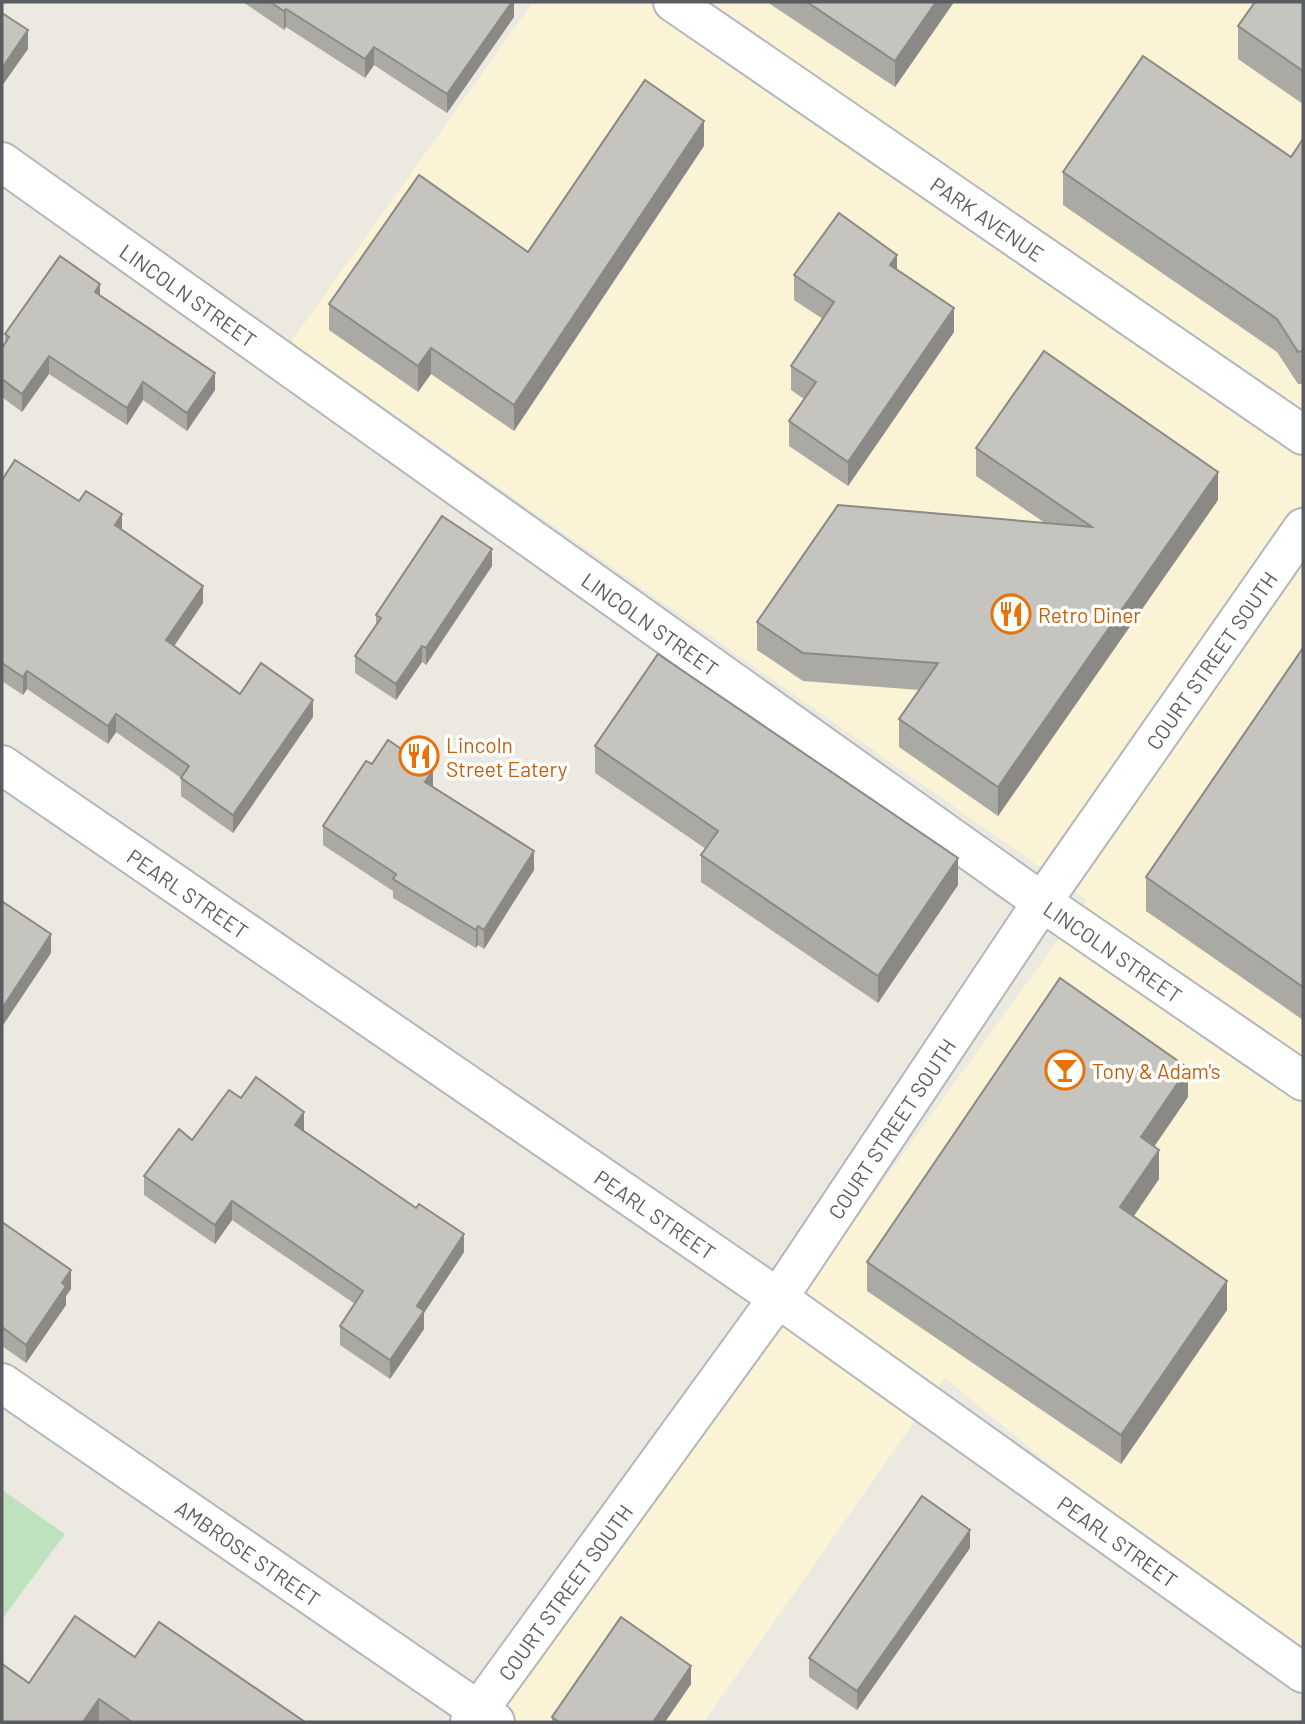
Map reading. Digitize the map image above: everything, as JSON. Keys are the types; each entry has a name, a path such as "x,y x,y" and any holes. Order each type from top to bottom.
{"street":[{"name":"PARK AVENUE","path":"673,2 1303,435"},
{"name":"LINCOLN STREET","path":"2,162 1042,902 1303,1081"},
{"name":"COURT STREET SOUTH","path":"481,1718 778,1298 1042,902 1303,528"},
{"name":"PEARL STREET","path":"2,765 778,1298 1303,1673"},
{"name":"AMBROSE STREET","path":"2,1384 481,1718"}],"shaded area":[{"path":"533,2 1303,2 1303,1673 945,1378 704,1722 491,1722 1087,900 291,342"}],"green space":[{"path":"2,1490 65,1534 2,1619"}],"building":[{"path":"270,2 512,2 447,94 374,47 365,59 286,9 284,11"},
{"path":"807,2 936,2 895,61"},
{"path":"1255,2 1303,2 1303,71 1238,26"},
{"path":"2,13 28,30 2,68"},
{"path":"1143,56 1291,157 1303,139 1303,351 1298,352 1277,319 1063,172"},
{"path":"645,80 704,121 514,405 431,348 418,366 329,304 419,175 528,252"},
{"path":"839,213 897,255 890,265 954,308 848,462 789,421 816,382 791,366 834,302 794,275"},
{"path":"60,256 100,284 95,292 215,373 187,413 143,382 127,408 49,356 22,394 2,379 2,348 9,337 5,334"},
{"path":"1044,351 1218,472 998,787 899,719 938,663 803,653 757,622 838,505 1092,527 976,448"},
{"path":"15,460 79,501 86,491 122,514 115,525 203,586 166,640 240,694 261,663 313,700 233,815 181,778 189,766 116,714 108,726 27,671 23,677 2,663 2,480"},
{"path":"442,516 492,549 426,648 422,646 396,684 355,656 381,618 376,615"},
{"path":"1303,648 1303,987 1146,877"},
{"path":"658,654 958,858 878,976 701,855 718,831 595,746"},
{"path":"388,740 433,770 425,782 534,851 484,930 478,926 476,930 393,879 396,874 323,826 366,761 372,764"},
{"path":"3,902 51,934 3,1007 2,904"},
{"path":"1060,978 1188,1068 1141,1137 1159,1150 1120,1207 1227,1281 1121,1435 867,1262"},
{"path":"256,1077 304,1112 295,1125 416,1208 419,1204 464,1234 417,1306 424,1311 390,1360 340,1326 363,1291 232,1201 215,1225 144,1176 179,1129 192,1140 229,1090 241,1098"},
{"path":"2,1222 71,1270 62,1283 66,1286 26,1345 2,1327"},
{"path":"922,1496 970,1530 857,1691 809,1658"},
{"path":"75,1616 135,1657 159,1622 305,1722 132,1722 99,1699 83,1722 2,1722 2,1664 29,1683"},
{"path":"621,1617 691,1666 653,1722 559,1722 552,1717"}],"place":[{"name":"Retro Diner","path":"1011,614"},
{"name":"Lincoln Street Eatery","path":"419,756"},
{"name":"Tony & Adam's","path":"1065,1070"}]}
